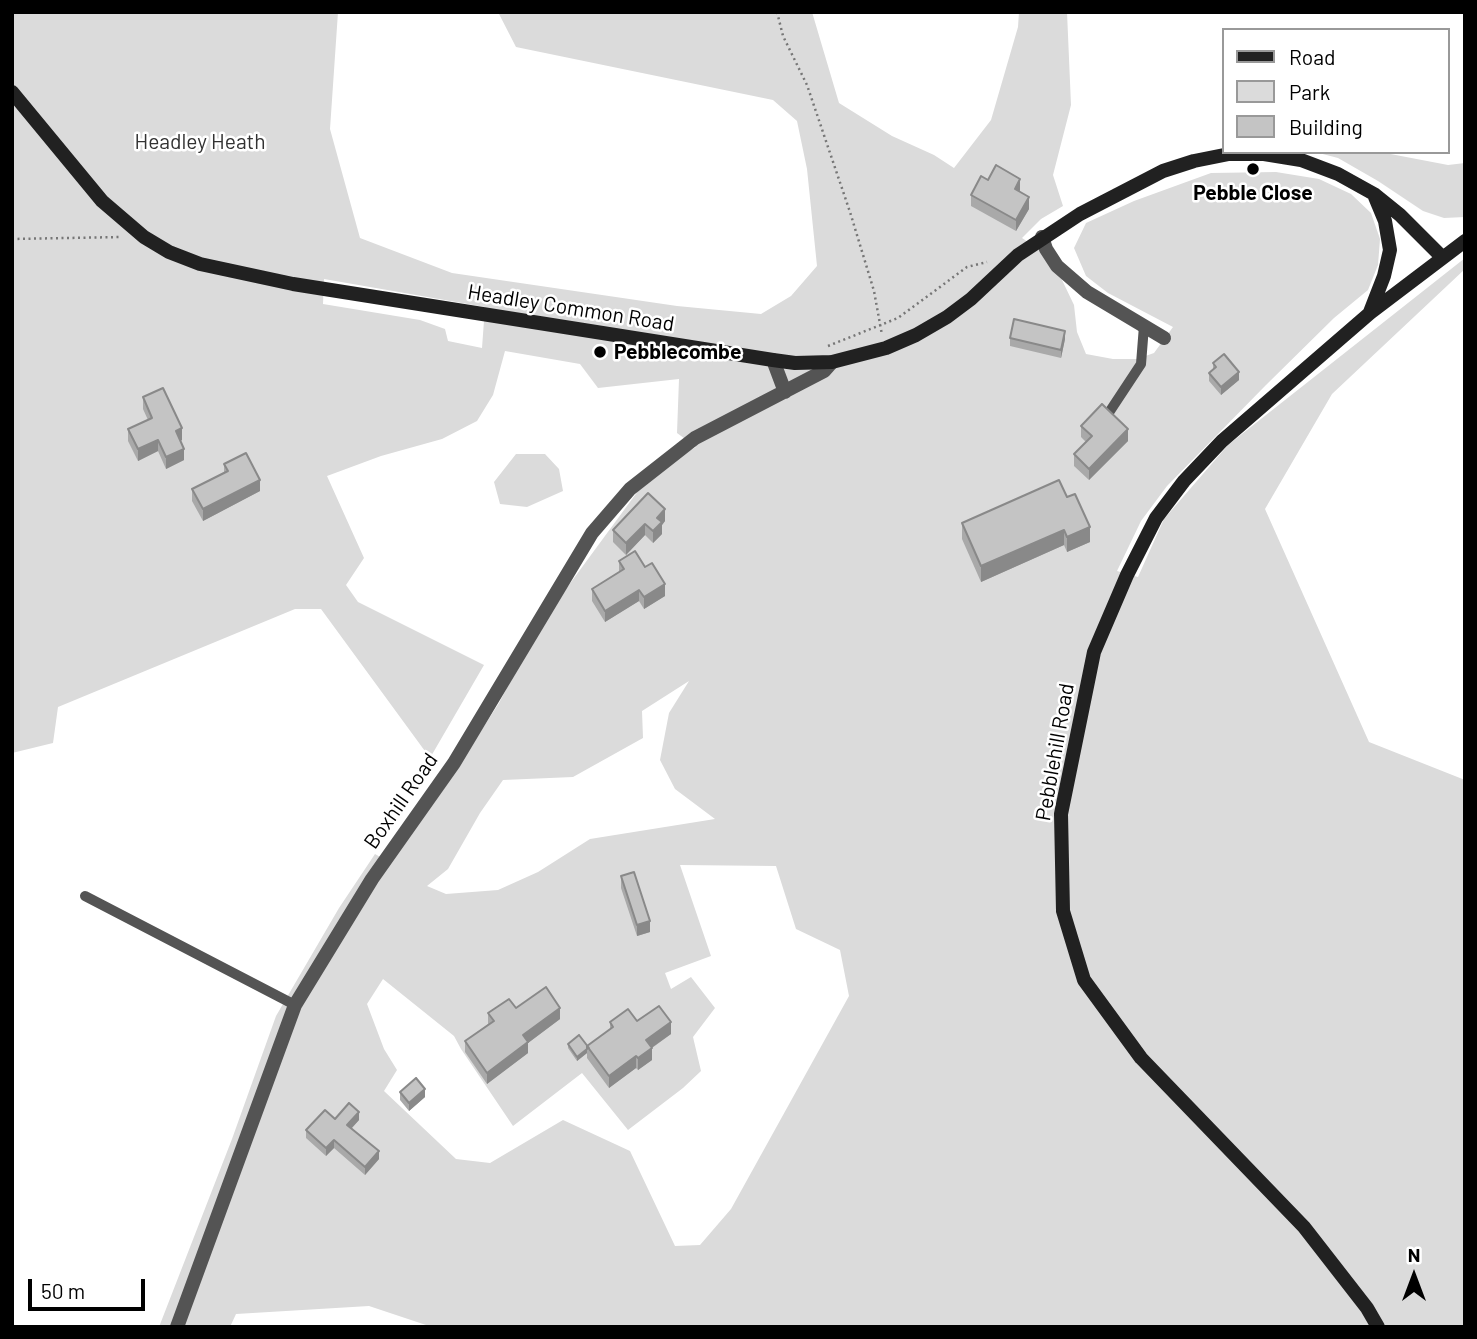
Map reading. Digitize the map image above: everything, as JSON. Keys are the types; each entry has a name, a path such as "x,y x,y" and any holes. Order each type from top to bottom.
{"main road":[{"name":"Headley Common Road","path":"12,92 102,201 144,237 169,252 200,264 293,284 773,360 832,362 886,348 916,335 971,299 1018,255 1042,237 1163,172 1194,161 1229,154 1264,154 1301,160 1338,174 1374,194 1400,215 1442,257"},
{"path":"1370,313 1384,276 1390,250 1385,221 1374,194"},
{"name":"Pebblehill Road","path":"1378,1327 1367,1308 1304,1227 1141,1058 1084,981 1063,911 1061,814 1094,652 1126,575 1156,518 1184,481 1222,441 1370,313 1465,241"}],"street":[{"path":"1042,237 1057,266 1087,292 1164,338"},
{"path":"773,360 785,392"},
{"name":"Boxhill Road","path":"177,1327 295,1005 372,879 454,763 592,533 630,489 695,438 824,372 832,362"}],"lane":[{"path":"1110,411 1141,364 1144,326"},
{"path":"85,897 295,1005"}],"path":[{"path":"776,12 783,36 807,85 850,212 874,291 886,348"},
{"path":"12,239 144,237"},
{"path":"818,351 898,318 967,267 992,261"}],"green space":[{"name":"Headley Heath","path":"12,12 338,12 330,129 360,238 452,273 677,306 761,314 791,296 817,266 807,169 797,121 773,100 516,47 498,12 812,12 839,103 892,136 934,155 954,168 991,120 1018,27 1019,12 1067,12 1071,105 1053,175 1063,206 1041,219 1022,238 1051,257 1074,305 1077,332 1086,354 1113,359 1137,359 1154,353 1173,327 1108,293 1086,276 1074,248 1086,223 1134,201 1211,173 1276,172 1319,179 1351,194 1371,213 1380,239 1378,265 1368,290 1334,318 1167,486 1141,521 1117,571 1138,577 1164,519 1228,445 1465,258 1465,269 1332,394 1265,509 1369,742 1465,780 1465,1327 432,1327 369,1306 236,1314 230,1327 159,1327 232,1139 276,1016 339,908 375,854 389,862 443,790 499,703 529,646 566,589 638,491 675,459 696,447 677,433 679,379 598,388 580,364 505,351 493,395 477,421 442,439 381,456 327,476 364,558 346,585 358,602 484,665 430,758 321,609 295,609 58,707 53,743 12,753","holes":["324,279 485,307 482,348 448,341 445,329 420,320 323,304","689,681 669,713 660,760 675,789 715,819 590,839 538,872 498,890 446,894 427,886 448,869 480,813 503,780 573,777 643,738 642,711","680,865 776,866 796,929 840,950 849,996 731,1209 700,1245 675,1246 630,1151 563,1120 490,1163 456,1159 384,1091 397,1070 384,1049 367,1004 383,979 454,1036 513,1126 582,1073 628,1130 701,1071 693,1037 715,1008 691,977 671,989 665,973 711,956"]},
{"path":"1323,154 1390,154 1448,165 1465,163 1465,217 1444,218 1423,211 1338,158"},
{"path":"516,454 545,454 559,469 563,491 527,507 500,504 494,482"}],"building":[{"path":"996,165 1020,179 1015,189 1029,197 1016,220 971,195 981,176 988,180"},
{"path":"1014,319 1065,331 1061,350 1010,338"},
{"path":"1224,354 1239,372 1221,387 1209,373 1216,367 1213,363"},
{"path":"163,388 182,428 176,431 184,449 166,457 158,440 138,449 128,429 152,418 143,397"},
{"path":"1102,404 1128,429 1089,469 1074,454 1092,436 1081,426"},
{"path":"246,453 260,480 203,509 192,489 228,471 224,464"},
{"path":"1059,480 1067,497 1075,494 1090,527 1067,537 1064,530 981,566 962,523"},
{"path":"648,493 665,509 657,518 662,522 653,531 645,524 626,543 613,530"},
{"path":"635,551 645,567 652,563 665,584 644,597 639,590 605,611 592,589 624,569 619,561"},
{"path":"634,872 650,921 637,925 621,876"},
{"path":"546,987 560,1008 523,1035 528,1042 487,1073 465,1041 494,1021 488,1013 509,999 516,1008"},
{"path":"659,1006 671,1022 646,1040 652,1048 609,1076 587,1046 613,1027 610,1022 628,1009 637,1021"},
{"path":"579,1035 589,1048 587,1046 577,1057 568,1044"},
{"path":"416,1078 425,1089 409,1103 400,1092"},
{"path":"349,1103 359,1112 347,1125 379,1151 365,1167 334,1140 326,1148 306,1130 325,1110 335,1119"}],"place":[{"name":"Pebble Close","path":"1253,169"},
{"name":"Pebblecombe","path":"600,352"}]}
